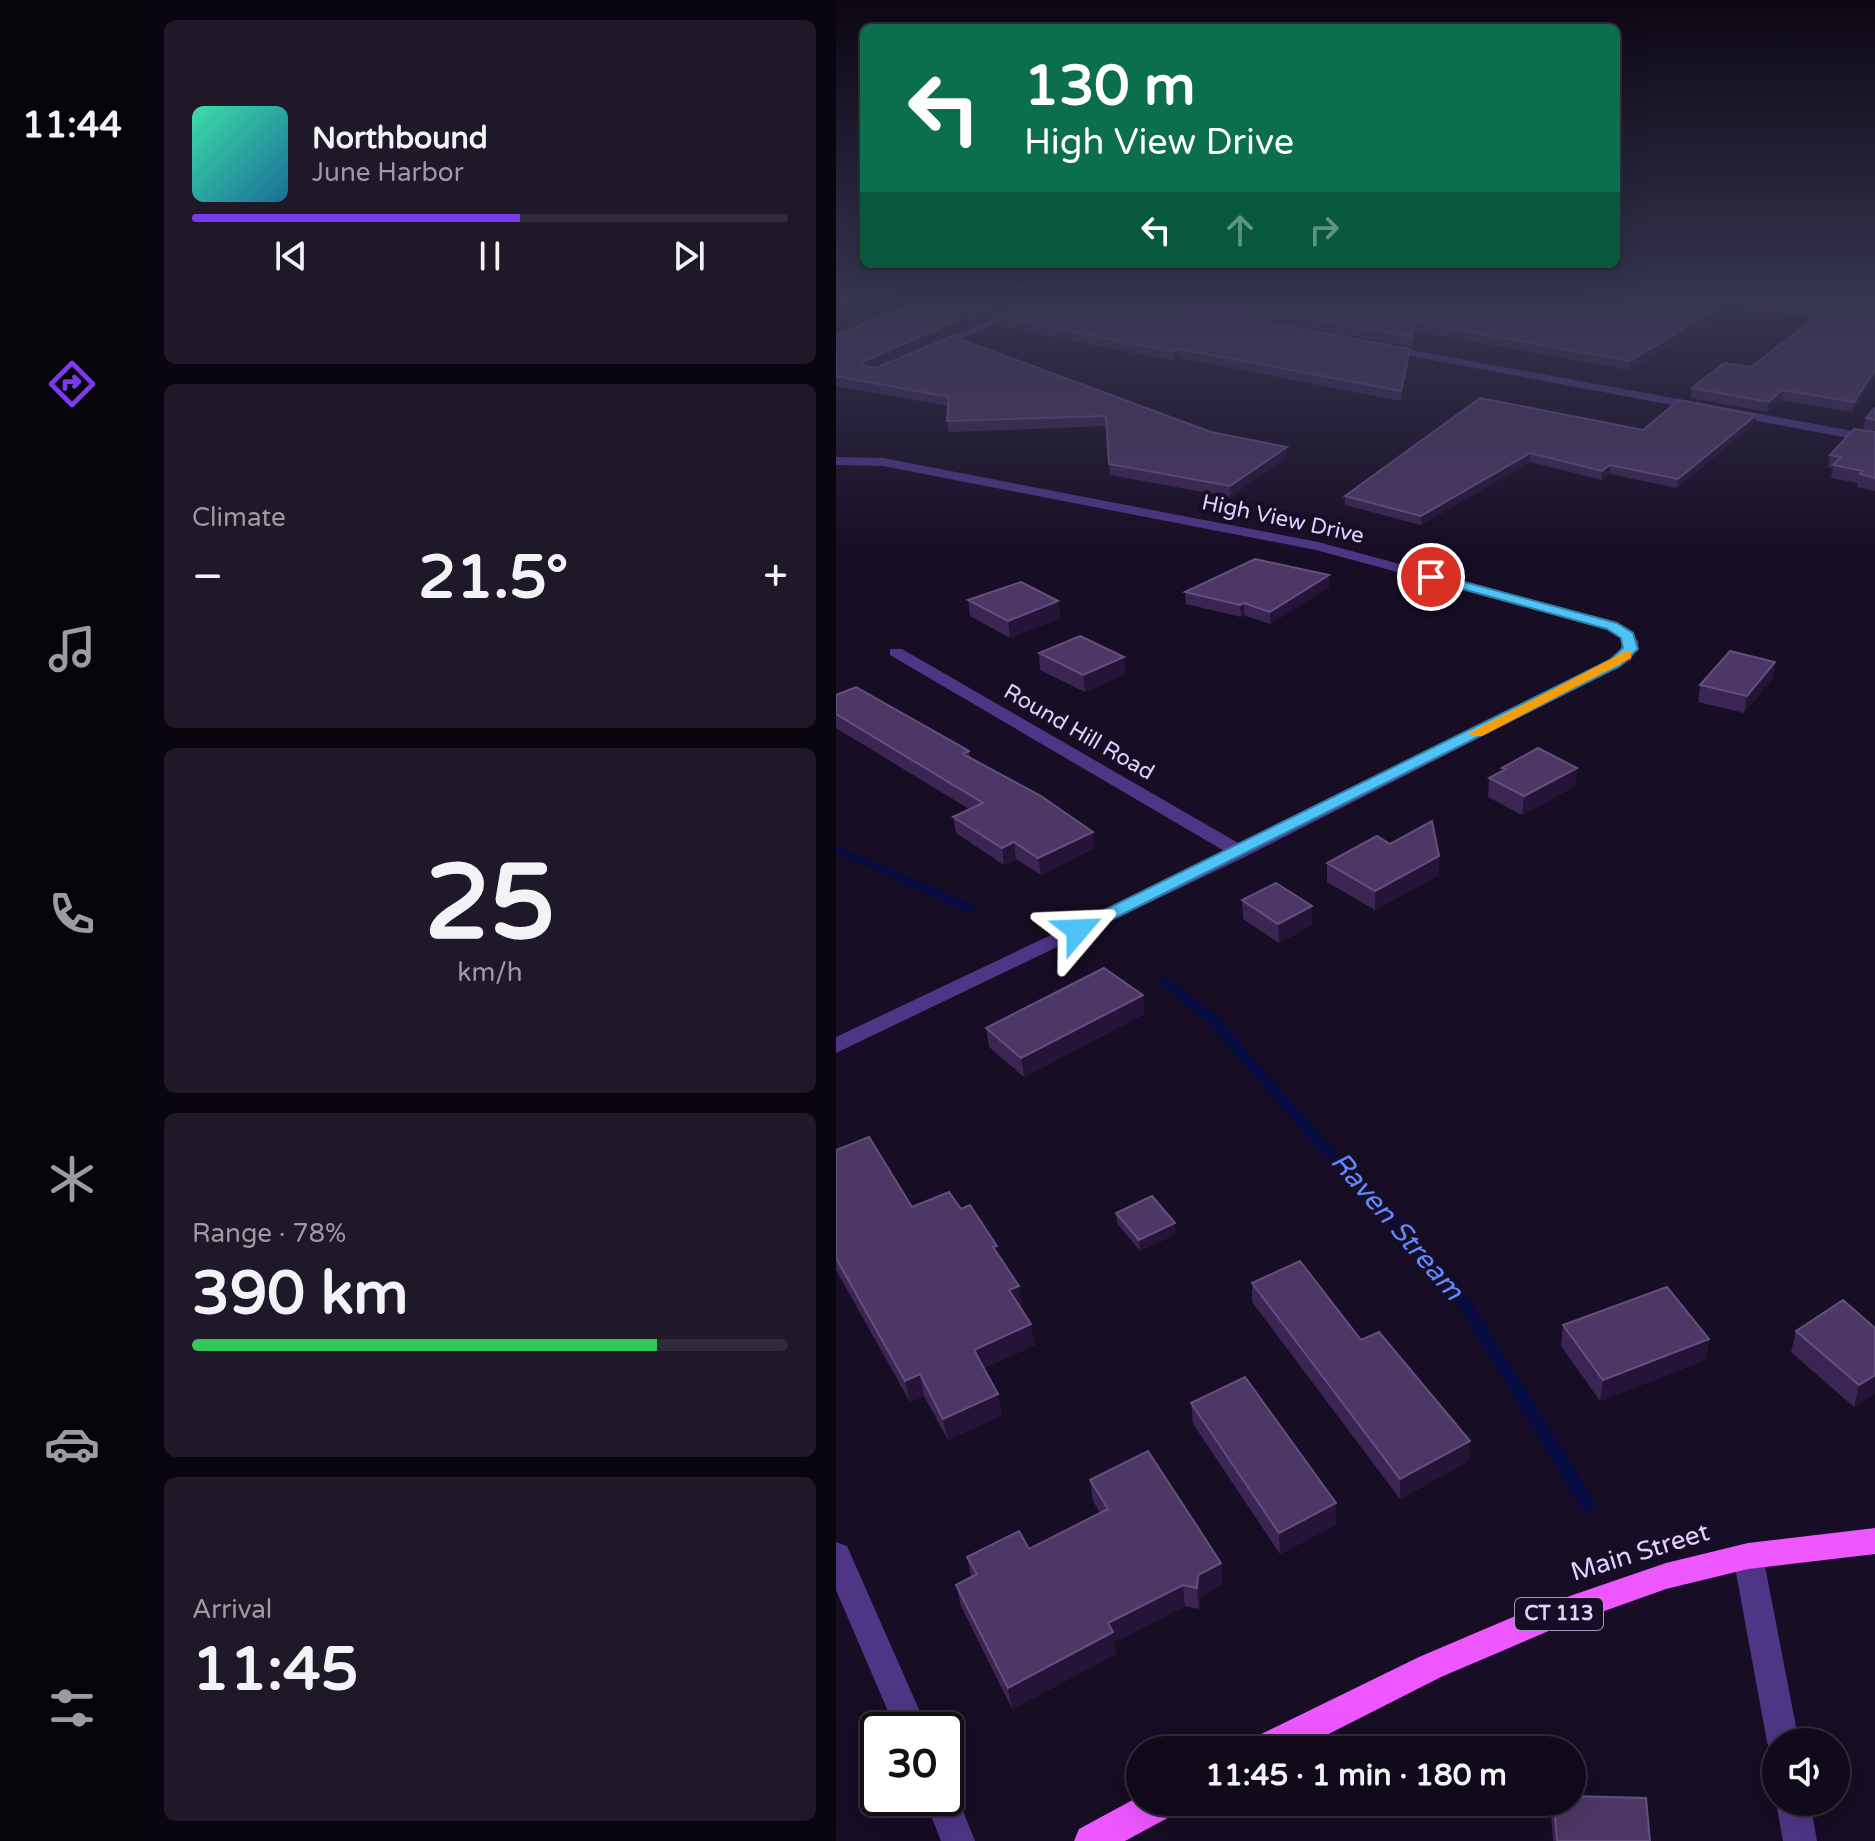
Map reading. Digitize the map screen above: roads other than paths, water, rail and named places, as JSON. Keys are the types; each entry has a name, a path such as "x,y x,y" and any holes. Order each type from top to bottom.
{"main road":[{"name":"Main Street","path":"1291,1736 1430,1667 1543,1619 1666,1576 1748,1556 1875,1541"},
{"path":"1091,1841 1137,1816"}],"street":[{"path":"1577,384 1875,439"},
{"name":"High View Drive","path":"836,461 856,460 911,467 1318,546 1599,622 1628,636 1630,649 1615,663 1240,852 836,1046"},
{"name":"Round Hill Road","path":"896,652 1240,852"},
{"path":"836,1555 904,1712"},
{"path":"1748,1556 1780,1728"},
{"path":"948,1816 958,1841"},
{"path":"1796,1816 1800,1841"}],"waterway":[{"name":"Raven Stream","path":"836,849 970,908"},
{"name":"Raven Stream","path":"1165,982 1212,1019 1311,1133 1454,1286 1588,1505"}]}
